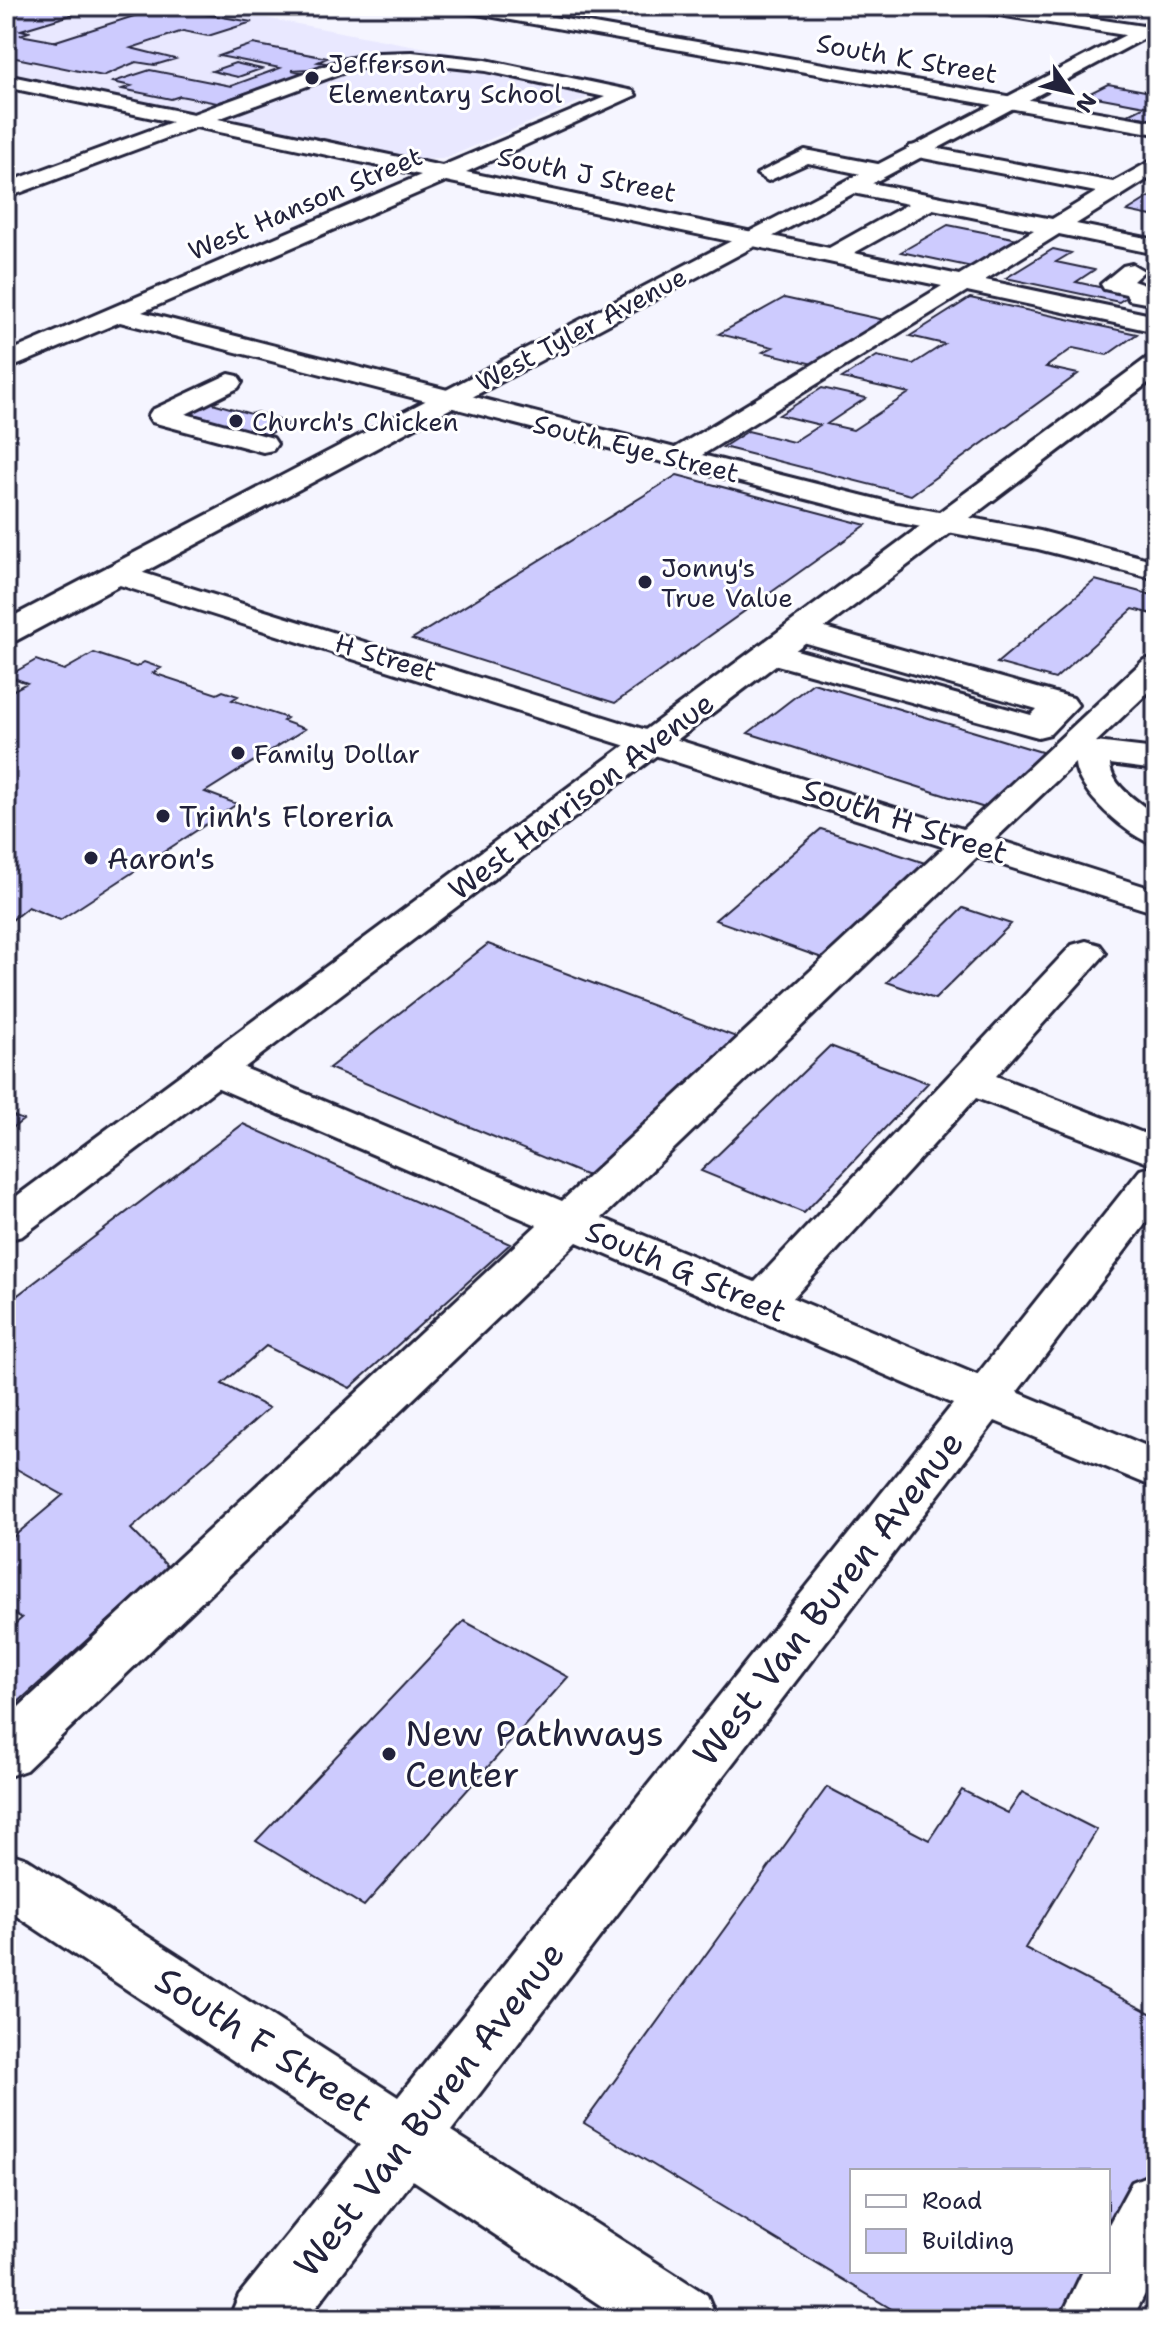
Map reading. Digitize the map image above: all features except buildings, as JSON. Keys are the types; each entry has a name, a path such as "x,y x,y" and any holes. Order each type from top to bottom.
{"street":[{"name":"South K Street","path":"460,6 1156,128"},
{"path":"974,6 1149,29"},
{"name":"West Tyler Avenue","path":"6,633 1149,29"},
{"name":"West Hanson Street","path":"6,362 626,95 422,56 392,55 348,64 198,120"},
{"name":"South J Street","path":"6,81 1156,324"},
{"path":"6,191 198,120"},
{"path":"768,174 815,151 880,171"},
{"path":"918,151 1115,189"},
{"path":"833,255 979,163"},
{"path":"678,458 1031,240 1054,214 1082,209 1156,165"},
{"path":"851,186 921,200 1054,214 1156,247"},
{"path":"1082,209 1156,226"},
{"path":"1031,240 1100,254 1094,264 1144,274"},
{"path":"1144,274 1113,284 1145,291 1138,295 1156,299"},
{"name":"South Eye Street","path":"119,314 895,513 1040,540 1156,570"},
{"name":"West Harrison Avenue","path":"6,1226 1156,364"},
{"path":"229,382 162,416 263,444"},
{"name":"H Street","path":"118,574 654,741"},
{"path":"800,631 1061,705 1082,733 1093,775 1110,796 1156,834"},
{"path":"771,653 1038,727 1156,737"},
{"path":"6,1754 971,843 1082,733 1156,667"},
{"path":"1082,733 1156,760"},
{"name":"South H Street","path":"654,741 1156,902"},
{"path":"1110,796 1156,809"},
{"path":"762,1303 1086,953"},
{"name":"South G Street","path":"215,1071 1156,1470"},
{"path":"968,1080 1156,1153"},
{"name":"West Van Buren Avenue","path":"264,2319 1156,1180"},
{"name":"South F Street","path":"6,1877 682,2319"},
{"path":"1095,2319 1156,2204"}],"shaded area":[{"name":"Jefferson Elementary School","path":"6,6 200,6 620,84 446,158 426,160 6,73"}],"place":[{"name":"Jefferson Elementary School","path":"312,78"},
{"name":"Church's Chicken","path":"236,421"},
{"name":"Jonny's True Value","path":"645,582"},
{"name":"Family Dollar","path":"238,753"},
{"name":"Trinh's Floreria","path":"163,816"},
{"name":"Aaron's","path":"91,858"},
{"name":"New Pathways Center","path":"389,1754"}]}
